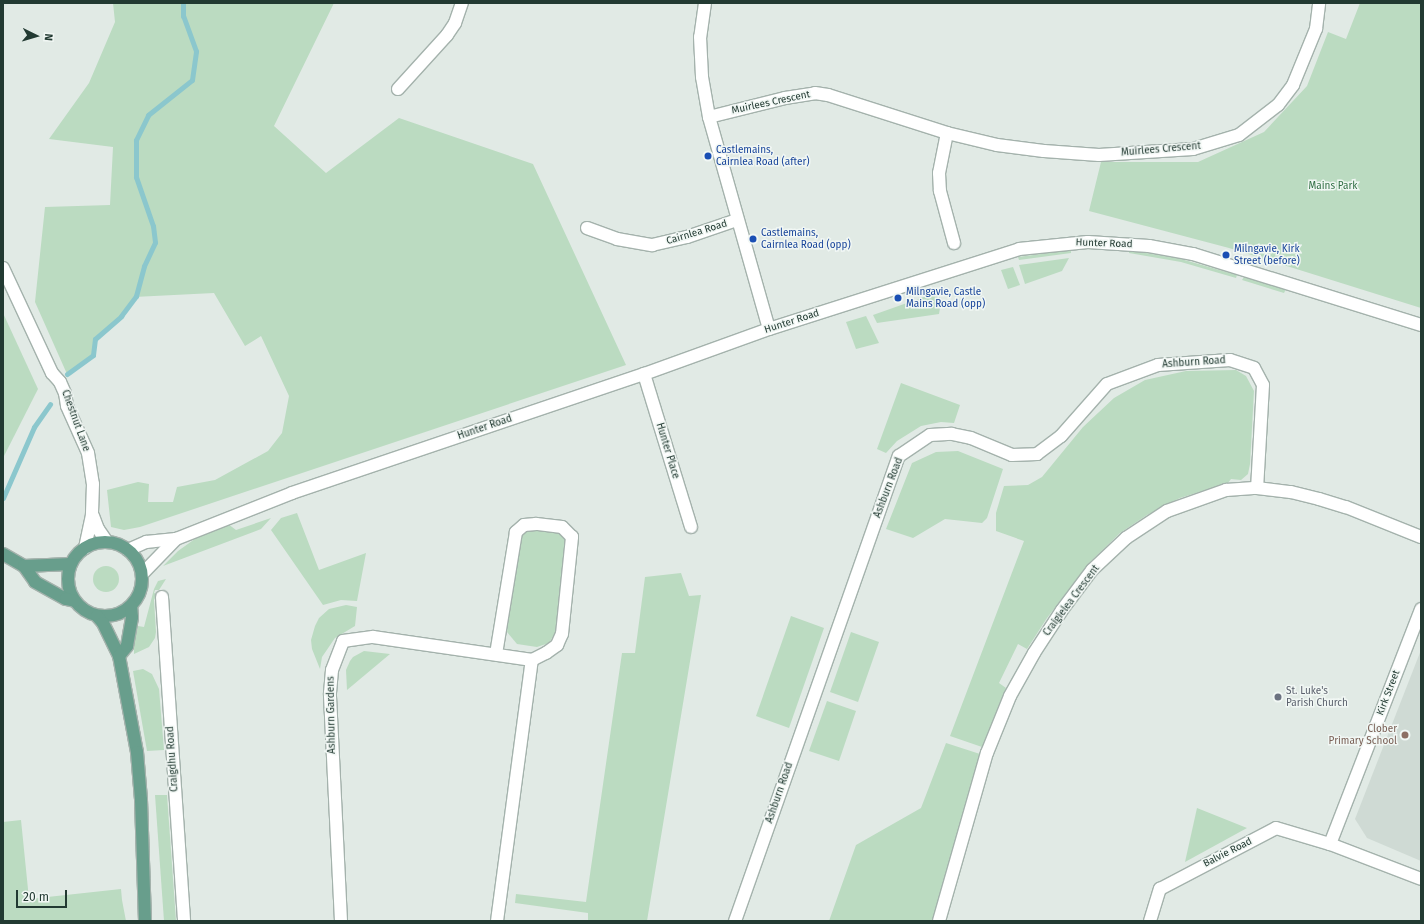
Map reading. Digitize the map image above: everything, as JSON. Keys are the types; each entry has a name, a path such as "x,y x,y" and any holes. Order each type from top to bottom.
{"main road":[{"path":"97,616 116,615 131,606 138,597 142,586 142,574 137,561 128,550 122,546 107,542 100,542 79,552 71,564 68,576 75,601 81,608 97,616 103,623 119,656 138,752 145,921"},
{"path":"3,554 24,566 35,582 66,599 75,601"},
{"path":"24,566 71,564"},
{"path":"119,656 127,646 132,617 131,606"}],"street":[{"path":"398,90 447,35 455,22 462,3"},
{"path":"705,3 700,37 702,77 709,117 769,329"},
{"name":"Muirlees Crescent","path":"709,117 785,98 815,93 846,100 947,132 997,145 1044,151 1099,155 1194,149 1213,145 1239,135 1250,128 1284,98 1293,85 1316,29 1319,3"},
{"path":"947,132 941,155 940,185 943,204 954,243"},
{"name":"Cairnlea Road","path":"587,228 617,239 652,245 681,239 737,220"},
{"name":"Hunter Road","path":"128,550 146,542 176,539 292,493 644,374 769,329 1019,249 1088,242 1148,246 1193,254 1421,325"},
{"name":"Chestnut Lane","path":"3,268 52,373 60,382 65,392 67,406 88,453 93,484 92,515 85,548"},
{"name":"Ashburn Road","path":"735,921 899,456 930,435 952,434 971,438 1012,455 1037,454 1061,436 1106,384 1158,364 1230,360 1254,368 1263,386 1257,488"},
{"name":"Hunter Place","path":"644,374 690,527"},
{"name":"Craigielea Crescent","path":"940,921 987,753 1010,696 1034,653 1062,610 1092,570 1126,538 1167,511 1226,490 1257,488 1291,492 1346,507 1421,537"},
{"name":"Chestnut Lane","path":"92,515 98,529 107,542"},
{"path":"496,654 516,532 524,525 536,524 562,527 572,537 562,634 557,645 546,653 532,660 497,921"},
{"name":"Hunter Road","path":"142,574 176,539"},
{"name":"Craigdhu Road","path":"162,597 184,921"},
{"name":"Kirk Street","path":"1330,844 1421,609"},
{"name":"Ashburn Gardens","path":"341,921 330,693 332,670 343,642 373,637 532,660"},
{"name":"Balvie Road","path":"1150,921 1160,889 1276,828 1330,844 1421,879"}],"shaded area":[{"name":"Clober Primary School","path":"1421,650 1421,861 1367,838 1355,819"}],"green space":[{"path":"113,3 334,3 274,126 326,173 399,118 533,164 626,365 140,527 124,530 111,527 107,490 138,482 149,484 148,502 173,502 177,487 215,480 268,451 282,433 289,396 261,336 245,346 214,293 134,297 117,322 96,339 93,356 67,374 35,302 45,207 110,205 113,147 49,139 89,83 115,22"},
{"name":"Mains Park","path":"1360,3 1421,3 1421,308 1229,248 1089,211 1101,162 1198,162 1264,132 1307,86 1328,32 1346,39"},
{"path":"1071,250 1071,253 1019,260 1018,257"},
{"path":"1129,250 1181,259 1237,275 1236,278 1181,262 1129,253"},
{"path":"1069,258 1062,271 1025,284 1019,265"},
{"path":"1013,267 1020,285 1008,289 1001,270"},
{"path":"1244,277 1286,289 1284,293 1242,280"},
{"path":"938,292 941,302 939,314 877,323 873,315"},
{"path":"3,313 38,389 3,458"},
{"path":"866,316 879,343 856,349 846,322"},
{"path":"1236,370 1246,376 1254,391 1250,464 1248,474 1241,480 1231,479 1228,483 1180,498 1147,515 1120,533 1089,563 1047,618 1027,649 1018,644 999,683 1006,688 982,747 950,736 1024,541 996,531 996,513 1004,486 1028,485 1042,477 1083,427 1114,398 1145,380 1186,371"},
{"path":"901,383 960,405 954,423 941,422 921,426 897,441 886,453 877,449"},
{"path":"958,451 1003,469 987,518 982,523 945,519 913,538 886,529 912,463 936,452"},
{"path":"297,513 319,570 366,553 357,601 341,600 323,605 271,530 281,518"},
{"path":"271,518 261,529 163,566 178,551 199,536 228,524 236,530"},
{"path":"533,530 555,532 564,535 567,546 555,633 549,643 537,647 517,644 507,632 519,541 525,531"},
{"path":"106,566 115,570 119,579 115,588 106,592 97,588 93,579 97,570"},
{"path":"681,573 689,596 701,595 647,921 588,921 588,913 515,903 516,894 586,902 622,653 635,653 645,577"},
{"path":"166,579 159,590 155,590 154,593 157,594 154,600 155,638 149,647 134,654 134,643 138,626 144,627 154,589 158,581"},
{"path":"346,605 357,607 355,626 335,638 322,657 320,669 312,649 311,640 315,626 319,618 329,609"},
{"path":"791,616 824,628 789,728 756,716"},
{"path":"851,632 879,642 858,702 830,692"},
{"path":"364,651 390,654 347,690 346,670 353,657"},
{"path":"143,669 152,674 159,689 164,750 147,751 133,671"},
{"path":"827,701 856,711 839,761 809,751"},
{"path":"946,743 980,754 932,921 829,921 856,845 921,808"},
{"path":"155,795 167,795 176,921 164,921"},
{"path":"1197,808 1247,828 1185,862"},
{"path":"21,820 29,899 121,889 126,921 3,921 3,822"}],"waterway":[{"path":"67,374 93,355 95,339 121,316 136,296 144,266 155,242 153,226 136,177 136,140 148,115 192,80 196,51 183,16 183,3"},
{"path":"3,498 34,427 50,404"}],"place":[{"name":"Castlemains, Cairnlea Road (after)","path":"708,156"},
{"name":"Castlemains, Cairnlea Road (opp)","path":"753,239"},
{"name":"Milngavie, Kirk Street (before)","path":"1226,255"},
{"name":"Milngavie, Castle Mains Road (opp)","path":"898,298"},
{"name":"St. Luke's Parish Church","path":"1278,697"},
{"name":"Clober Primary School","path":"1405,735"}]}
